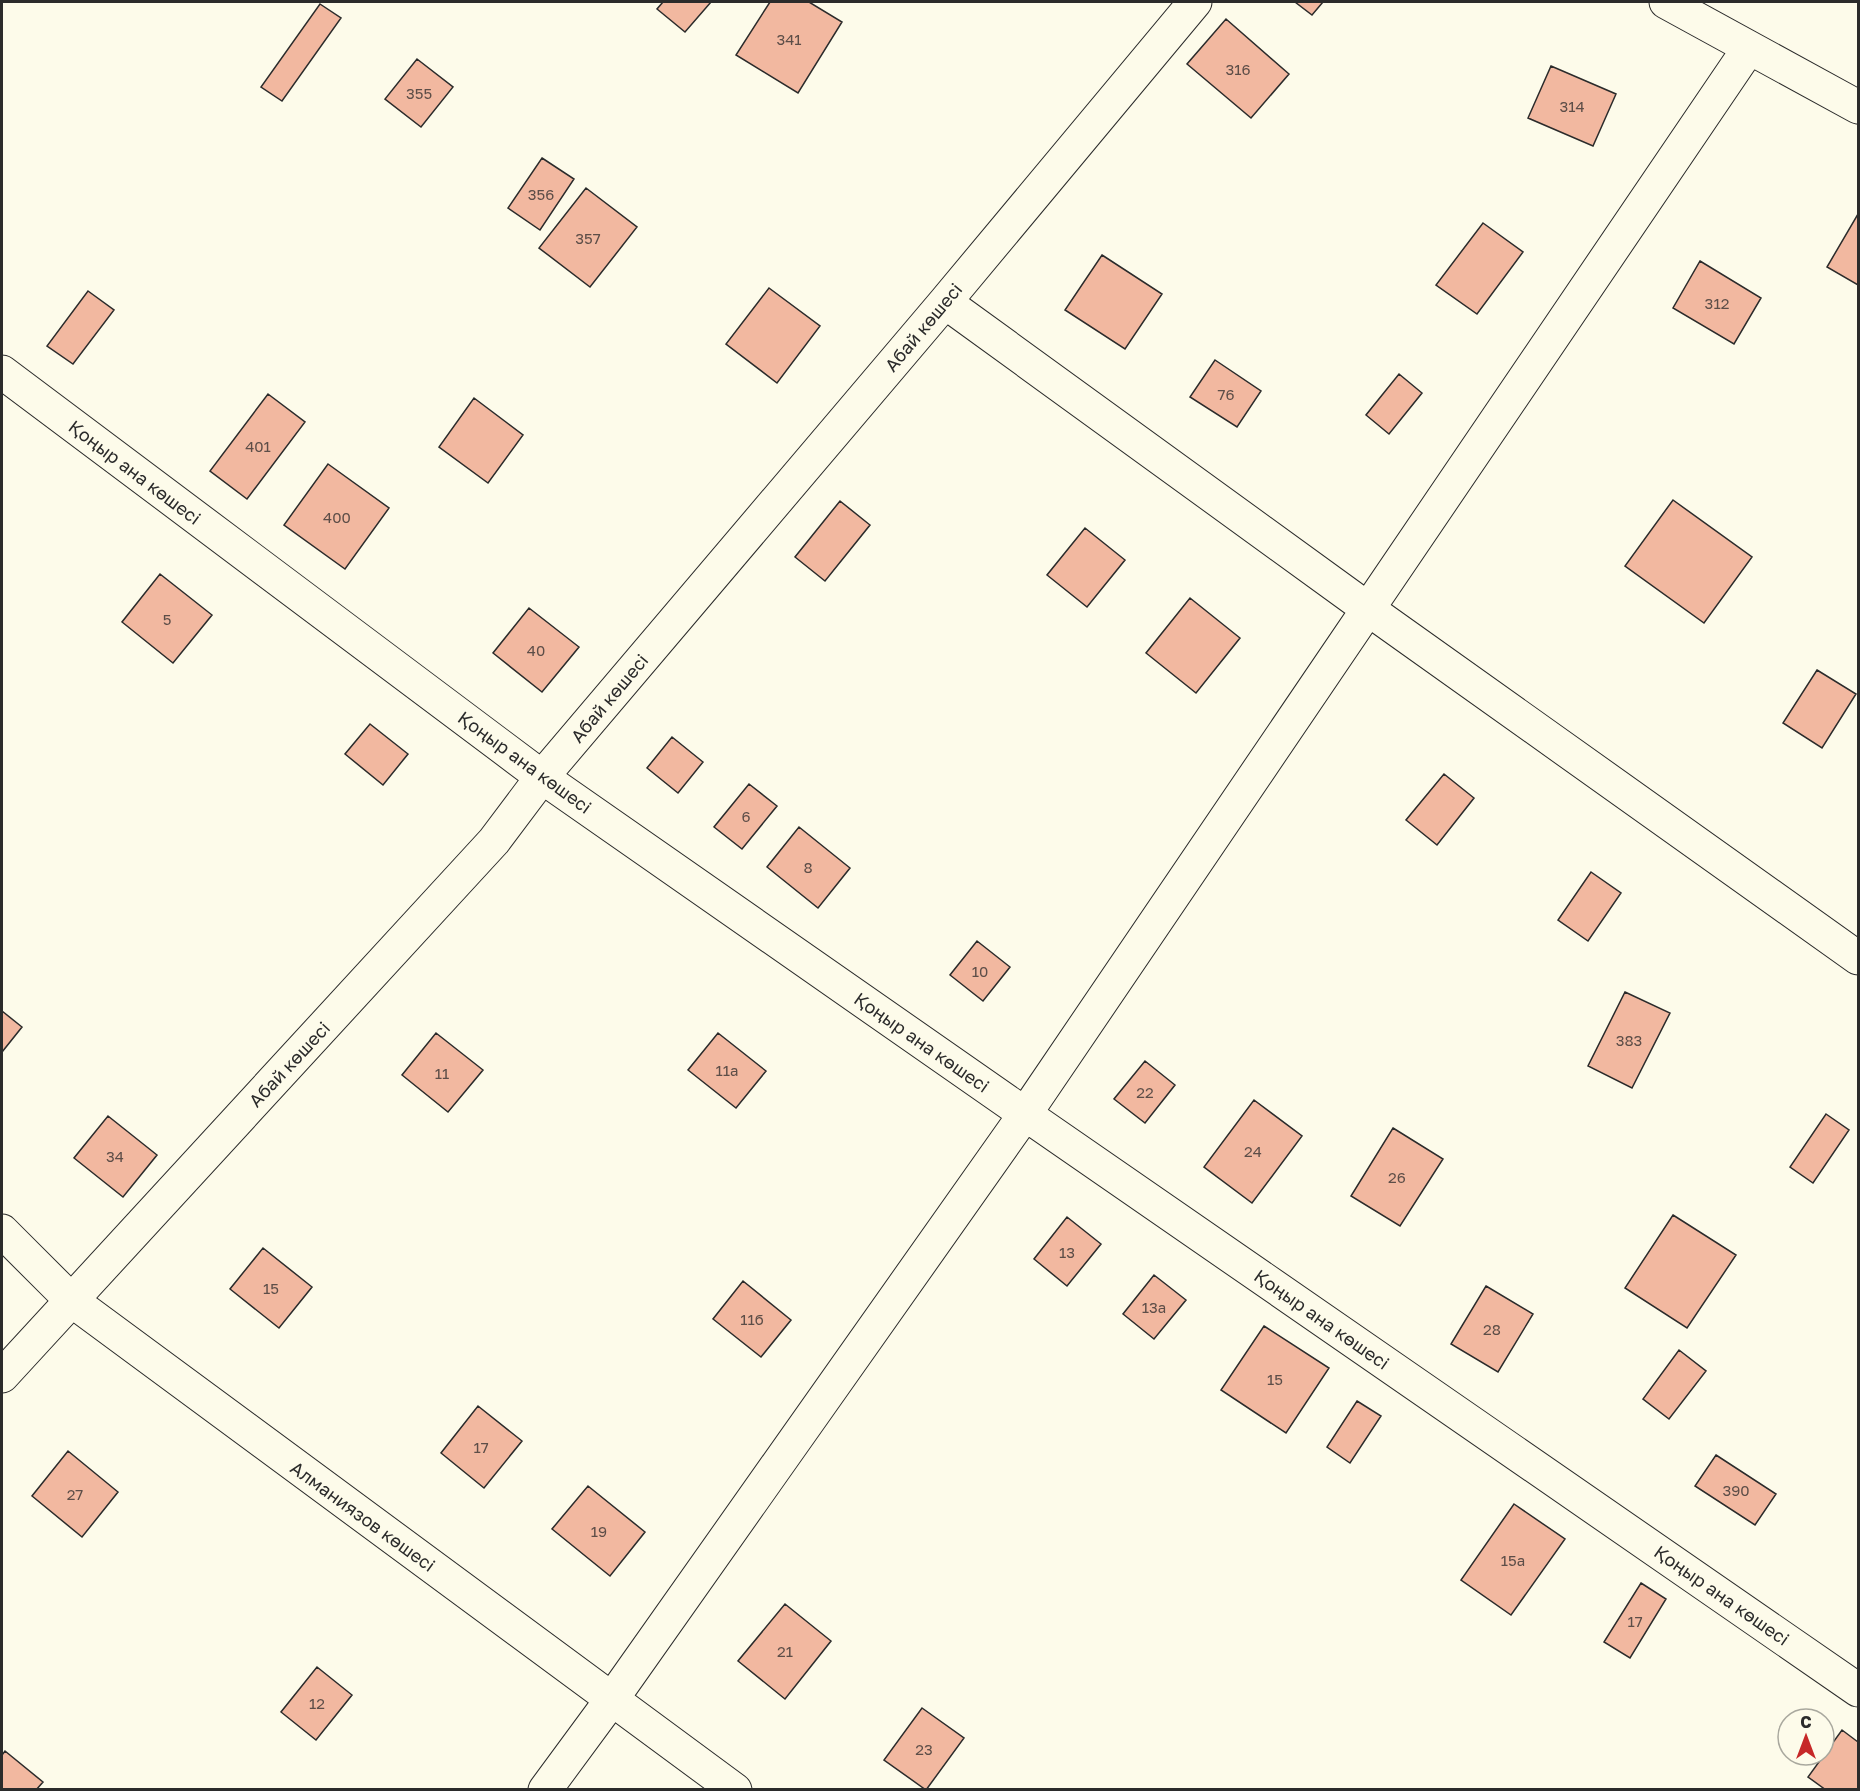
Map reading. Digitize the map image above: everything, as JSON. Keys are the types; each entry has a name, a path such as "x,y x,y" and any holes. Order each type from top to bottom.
{"street":[{"name":"Абай көшесі","path":"2,1376 494,841 542,777 945,302 1195,2"},
{"path":"1666,2 1858,107"},
{"path":"545,1790 612,1699 1025,1114 1749,48"},
{"path":"945,302 1368,609 1858,958"},
{"name":"Қоңыр ана көшесі","path":"2,372 542,777 1025,1114 1858,1689"},
{"name":"Алманиязов көшесі","path":"2,1231 71,1300 735,1790"}],"building":[{"path":"663,2 711,2 685,32 657,9"},
{"path":"770,2 809,2 842,22 798,93 736,55"},
{"path":"1295,2 1323,2 1312,15"},
{"path":"320,4 341,18 282,101 261,87"},
{"path":"1226,19 1289,74 1251,118 1187,64"},
{"path":"417,59 453,87 421,127 385,99"},
{"path":"1551,66 1616,94 1593,146 1528,118"},
{"path":"542,158 574,179 540,230 508,208"},
{"path":"586,188 637,227 590,287 539,248"},
{"path":"1858,214 1858,285 1827,267"},
{"path":"1483,223 1523,252 1477,314 1436,285"},
{"path":"1102,255 1162,294 1125,349 1065,310"},
{"path":"1700,261 1761,298 1734,344 1673,308"},
{"path":"769,288 820,326 777,383 726,344"},
{"path":"88,291 114,310 73,364 47,346"},
{"path":"1215,360 1261,391 1237,427 1190,397"},
{"path":"1399,374 1422,393 1389,434 1366,415"},
{"path":"268,394 305,422 247,499 210,471"},
{"path":"474,398 523,435 488,483 439,447"},
{"path":"328,464 389,508 345,569 284,525"},
{"path":"1673,500 1752,557 1704,623 1625,566"},
{"path":"840,501 870,525 825,581 795,557"},
{"path":"1085,528 1125,560 1087,607 1047,575"},
{"path":"160,574 212,615 173,663 122,622"},
{"path":"1190,598 1240,638 1196,693 1146,653"},
{"path":"529,608 579,647 542,692 493,653"},
{"path":"1817,670 1856,694 1822,748 1783,723"},
{"path":"370,724 408,754 383,785 345,754"},
{"path":"672,737 703,762 678,793 647,768"},
{"path":"1444,774 1474,798 1437,845 1406,820"},
{"path":"749,784 777,806 742,849 714,827"},
{"path":"799,827 850,868 818,908 767,867"},
{"path":"1591,872 1621,893 1588,941 1558,920"},
{"path":"977,941 1010,967 983,1001 950,975"},
{"path":"1625,992 1670,1013 1632,1088 1588,1066"},
{"path":"2,1011 22,1027 2,1052"},
{"path":"436,1033 483,1070 448,1112 402,1075"},
{"path":"718,1033 766,1071 736,1108 688,1070"},
{"path":"1145,1061 1175,1085 1145,1123 1114,1099"},
{"path":"1254,1100 1302,1136 1252,1203 1204,1167"},
{"path":"1826,1114 1849,1130 1813,1183 1790,1167"},
{"path":"108,1116 157,1155 123,1197 74,1158"},
{"path":"1393,1128 1443,1159 1400,1226 1351,1196"},
{"path":"1673,1215 1736,1255 1687,1328 1625,1288"},
{"path":"1067,1217 1101,1244 1067,1286 1034,1259"},
{"path":"263,1248 312,1287 279,1328 230,1289"},
{"path":"1154,1275 1186,1300 1154,1339 1123,1314"},
{"path":"743,1281 791,1320 761,1357 713,1319"},
{"path":"1486,1286 1533,1314 1498,1372 1451,1344"},
{"path":"1264,1326 1329,1368 1286,1433 1221,1390"},
{"path":"1679,1350 1706,1371 1669,1419 1643,1399"},
{"path":"1357,1401 1381,1416 1350,1463 1327,1447"},
{"path":"478,1406 522,1441 484,1488 441,1453"},
{"path":"68,1451 118,1492 82,1537 32,1496"},
{"path":"1716,1455 1776,1494 1755,1525 1695,1486"},
{"path":"588,1486 645,1532 610,1576 552,1529"},
{"path":"1514,1504 1565,1539 1511,1615 1461,1580"},
{"path":"1641,1583 1666,1599 1630,1658 1604,1642"},
{"path":"785,1604 831,1641 785,1699 738,1661"},
{"path":"317,1667 352,1695 316,1740 281,1712"},
{"path":"922,1708 964,1738 926,1790 884,1760"},
{"path":"1842,1730 1858,1742 1858,1790 1826,1790 1808,1777 1815,1767 1836,1767 1836,1738"},
{"path":"5,1751 43,1782 36,1790 2,1790 2,1755"}]}
